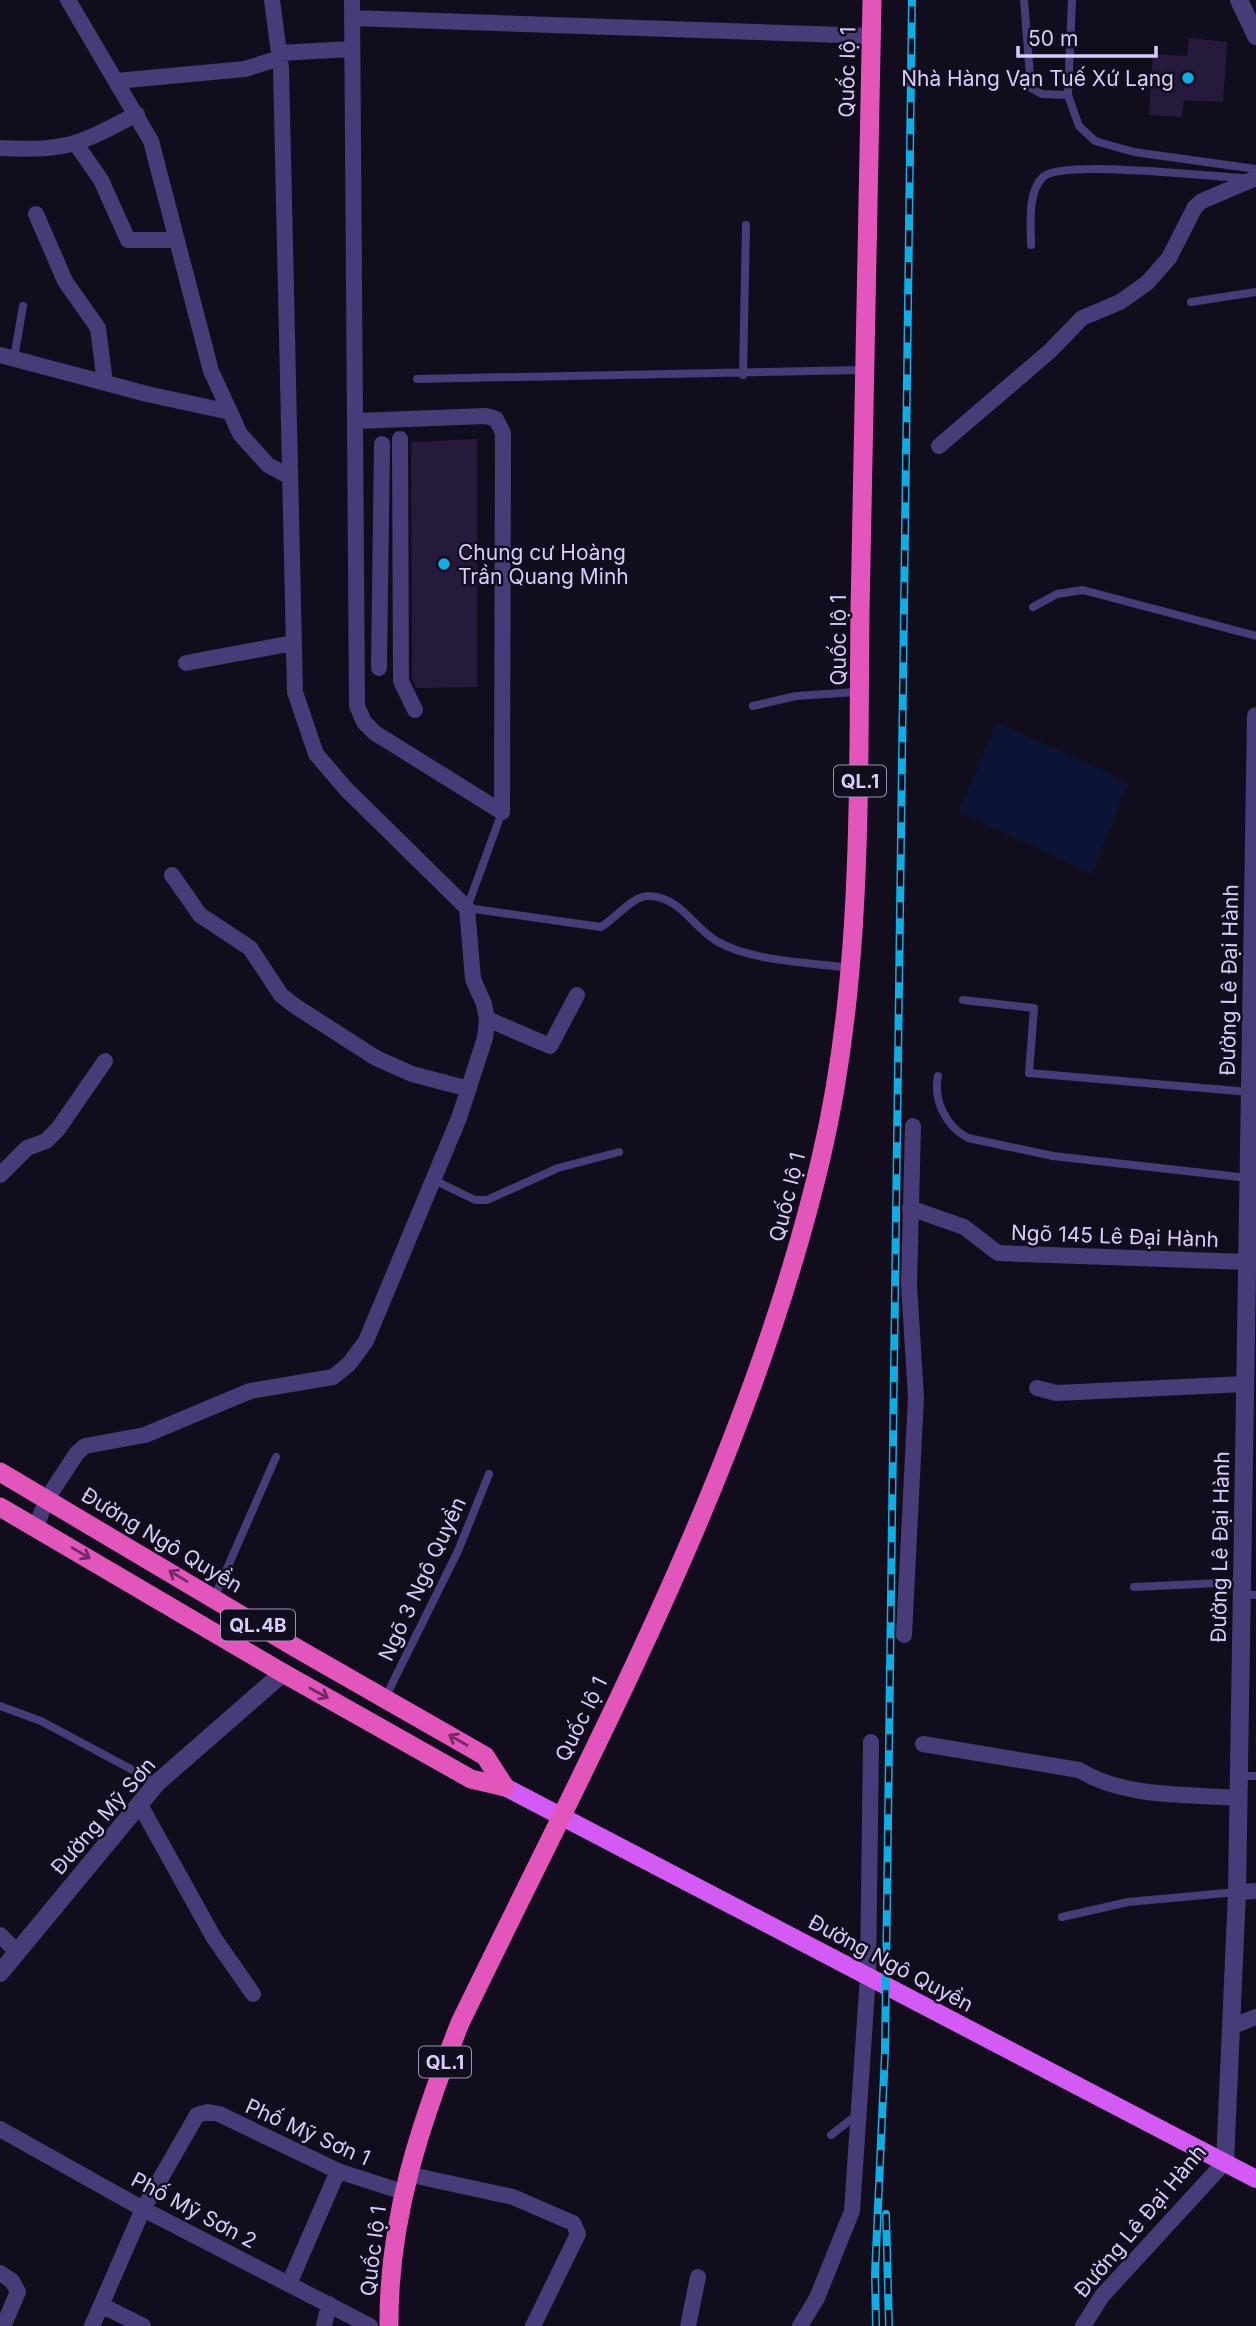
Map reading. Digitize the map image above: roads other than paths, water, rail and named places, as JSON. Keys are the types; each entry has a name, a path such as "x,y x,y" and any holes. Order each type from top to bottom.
{"highway":[{"name":"Quốc lộ 1","path":"389,2326 389,2281 405,2183 421,2127 460,2023 636,1658 762,1360 797,1253 822,1152 837,1070 849,968 859,801 862,370 872,0"},
{"name":"Đường Ngô Quyền","path":"0,1472 48,1497 298,1649 485,1756 505,1787"},
{"name":"Đường Ngô Quyền","path":"0,1507 283,1673 471,1779 505,1787"},
{"path":"283,1673 298,1649"}],"main road":[{"name":"Đường Ngô Quyền","path":"505,1787 1256,2179"}],"street":[{"path":"68,0 151,141 211,371 240,434 268,465 290,477"},
{"path":"36,1527 48,1497 77,1453 85,1446 145,1435 250,1391 333,1377 341,1371 366,1341 434,1180 485,1038 487,1019 484,1003 473,979 467,908 346,789 316,754 295,692 280,55 272,0"},
{"path":"352,0 357,706 364,722 376,733 502,812"},
{"path":"1239,0 1256,36"},
{"path":"352,18 871,36"},
{"path":"116,81 246,69 280,55 352,49"},
{"path":"0,148 59,149 76,144 137,114"},
{"path":"76,144 101,180 128,240 175,240"},
{"path":"939,446 1050,351 1082,318 1120,302 1147,283 1169,258 1195,207 1254,175"},
{"path":"36,214 65,281 98,328 104,383"},
{"path":"7,357 230,412"},
{"path":"356,421 486,415 496,419 503,433 502,812"},
{"path":"400,439 402,688 415,710"},
{"path":"379,668 382,444"},
{"path":"356,507 401,508"},
{"path":"356,561 402,561"},
{"path":"380,615 402,615"},
{"path":"186,663 293,643"},
{"path":"357,666 402,670"},
{"name":"Đường Lê Đại Hành","path":"1083,2326 1102,2296 1225,2162 1239,1798 1248,1776 1247,1590 1250,1489 1245,1384 1251,1284 1247,1262 1248,1178 1252,1149 1250,1092 1256,716"},
{"path":"172,875 201,915 250,948 281,995 295,1006 376,1058 412,1074 469,1088"},
{"path":"487,1019 550,1046 577,995"},
{"path":"0,1175 27,1148 46,1141 58,1129 105,1061"},
{"path":"905,1635 916,1397 909,1285 913,1126"},
{"name":"Ngõ 145 Lê Đại Hành","path":"910,1208 964,1227 998,1252 1247,1262"},
{"path":"1037,1388 1056,1393 1245,1384"},
{"name":"Đường Mỹ Sơn","path":"0,1973 157,1783 283,1673"},
{"path":"800,2326 817,2298 852,2211 868,1976 871,1742"},
{"path":"923,1744 1079,1770 1097,1781 1130,1789 1239,1798"},
{"path":"140,1805 214,1938 253,1994"},
{"path":"1237,1892 1256,1891"},
{"path":"0,1935 17,1952"},
{"path":"1231,2027 1256,2017"},
{"name":"Phố Mỹ Sơn 1","path":"143,2208 197,2115 208,2112 219,2114 338,2171 513,2197 573,2223 578,2234 533,2326"},
{"name":"Phố Mỹ Sơn 2","path":"0,2129 143,2208 370,2326"},
{"path":"289,2284 338,2171"},
{"path":"92,2326 143,2208"},
{"path":"0,2273 12,2281 18,2292 4,2324"},
{"path":"688,2326 698,2277"},
{"path":"324,2326 329,2304"},
{"path":"101,2305 144,2326"}],"lane":[{"path":"1024,0 1031,88 1042,94 1068,95"},
{"path":"1072,0 1068,95 1079,126 1095,141 1134,152 1254,175"},
{"path":"1031,245 1032,208 1037,187 1043,177 1052,173 1083,169 1254,175"},
{"path":"743,374 746,225"},
{"path":"1191,302 1256,292"},
{"path":"7,357 23,306"},
{"path":"417,379 862,370"},
{"path":"1033,607 1057,594 1083,590 1256,636"},
{"path":"753,706 796,696 860,692"},
{"path":"502,812 467,908 601,927 641,897 651,896 675,904 698,929 720,943 760,955 849,968"},
{"path":"963,1000 1034,1008 1030,1073 1250,1092"},
{"path":"939,1076 936,1088 943,1112 956,1132 968,1138 1053,1156 1248,1178"},
{"path":"434,1180 475,1200 487,1200 558,1168 619,1152"},
{"path":"214,1598 276,1457"},
{"name":"Ngõ 3 Ngô Quyền","path":"385,1698 458,1551 489,1474"},
{"path":"1134,1587 1247,1590"},
{"path":"0,1706 41,1721 157,1783"},
{"path":"1062,1917 1128,1902 1237,1892"},
{"path":"831,2135 858,2114"}],"water":[{"path":"997,722 1118,777 1127,785 1092,874 959,812"}],"railway":[{"path":"876,2326 875,2274 885,2052 912,0"},
{"path":"886,2214 889,2326"}],"place":[{"name":"Nhà Hàng Vạn Tuế Xứ Lạng","path":"1188,78"},
{"name":"Chung cư Hoàng Trần Quang Minh","path":"444,564"}]}
